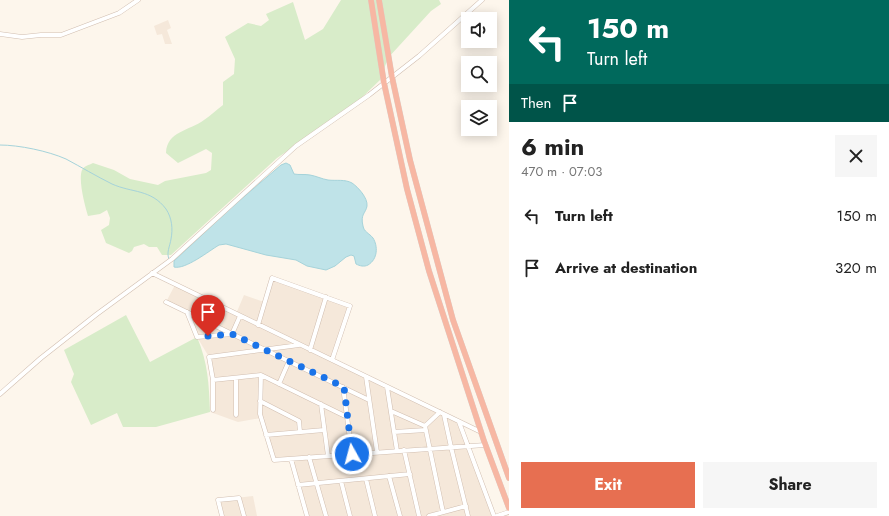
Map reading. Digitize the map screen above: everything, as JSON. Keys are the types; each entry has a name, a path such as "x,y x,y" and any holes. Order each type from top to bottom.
{"highway":[{"path":"371,0 384,83 407,189 428,270 485,445 509,508"},
{"path":"379,0 392,77 410,160 453,320 509,478"}],"street":[{"path":"0,34 22,37 61,35 119,13 138,0"},
{"path":"0,394 41,358 90,319 172,259 296,146 419,56 482,0"},
{"path":"152,273 481,432"},
{"path":"258,324 272,278 350,306 332,360"},
{"path":"310,350 326,297"},
{"path":"166,302 370,400"},
{"path":"187,312 196,337 232,334"},
{"path":"232,334 240,316"},
{"path":"213,410 213,380 209,357 299,344"},
{"path":"279,384 289,361"},
{"path":"213,380 261,376 347,417"},
{"path":"261,376 260,414 274,460 485,445"},
{"path":"366,377 377,452"},
{"path":"236,378 236,415"},
{"path":"344,387 352,454"},
{"path":"387,387 397,451"},
{"path":"260,401 299,421 300,432"},
{"path":"321,404 328,456"},
{"path":"391,411 425,428"},
{"path":"394,432 425,428 442,414"},
{"path":"442,414 468,516"},
{"path":"459,422 496,516 504,515 509,512"},
{"path":"425,428 443,512"},
{"path":"266,435 324,430"},
{"path":"404,450 419,516"},
{"path":"309,457 326,516"},
{"path":"290,458 307,516"},
{"path":"298,485 410,474"},
{"path":"389,476 400,516"},
{"path":"366,479 375,516"},
{"path":"341,481 350,516"},
{"path":"222,516 218,500 239,498 244,516"},
{"path":"429,516 466,506"}],"shaded area":[{"path":"168,20 171,28 167,30 172,44 165,44 162,34 157,35 154,26"},
{"path":"272,278 350,306 332,360 459,422 494,516 307,516 291,459 274,460 261,418 238,422 213,413 213,381 209,357 197,337 187,312 166,302 175,285 236,314 244,295 264,302"},
{"path":"253,496 257,516 222,516 218,500"}],"green space":[{"path":"341,0 439,0 441,4 431,11 388,58 380,80 351,108 277,158 171,255 162,255 157,247 149,247 144,244 134,247 129,253 106,243 101,230 109,225 110,218 107,210 100,214 88,216 81,186 82,170 93,163 114,170 130,179 158,185 165,181 206,173 211,170 212,153 206,149 178,163 166,153 170,140 180,132 198,124 223,105 223,82 234,74 235,59 225,37 248,23 261,26 269,20 266,14 293,2 305,40 323,29"},
{"path":"126,315 150,362 197,337 204,356 210,412 156,427 123,427 117,413 91,425 71,382 74,374 64,350"}],"water":[{"path":"286,163 290,165 294,174 310,175 328,180 346,181 352,183 360,190 367,203 362,222 364,228 373,238 376,245 374,259 368,265 362,266 356,264 354,256 351,255 335,266 326,270 307,266 296,260 266,255 226,244 219,245 184,266 174,267 174,261 232,207 281,165"}],"waterway":[{"path":"0,145 24,147 59,156 112,184 141,192 154,198 166,209 172,224 168,252 169,259"}],"route":[{"path":"208,336 232,334 344,387 352,454"}]}
